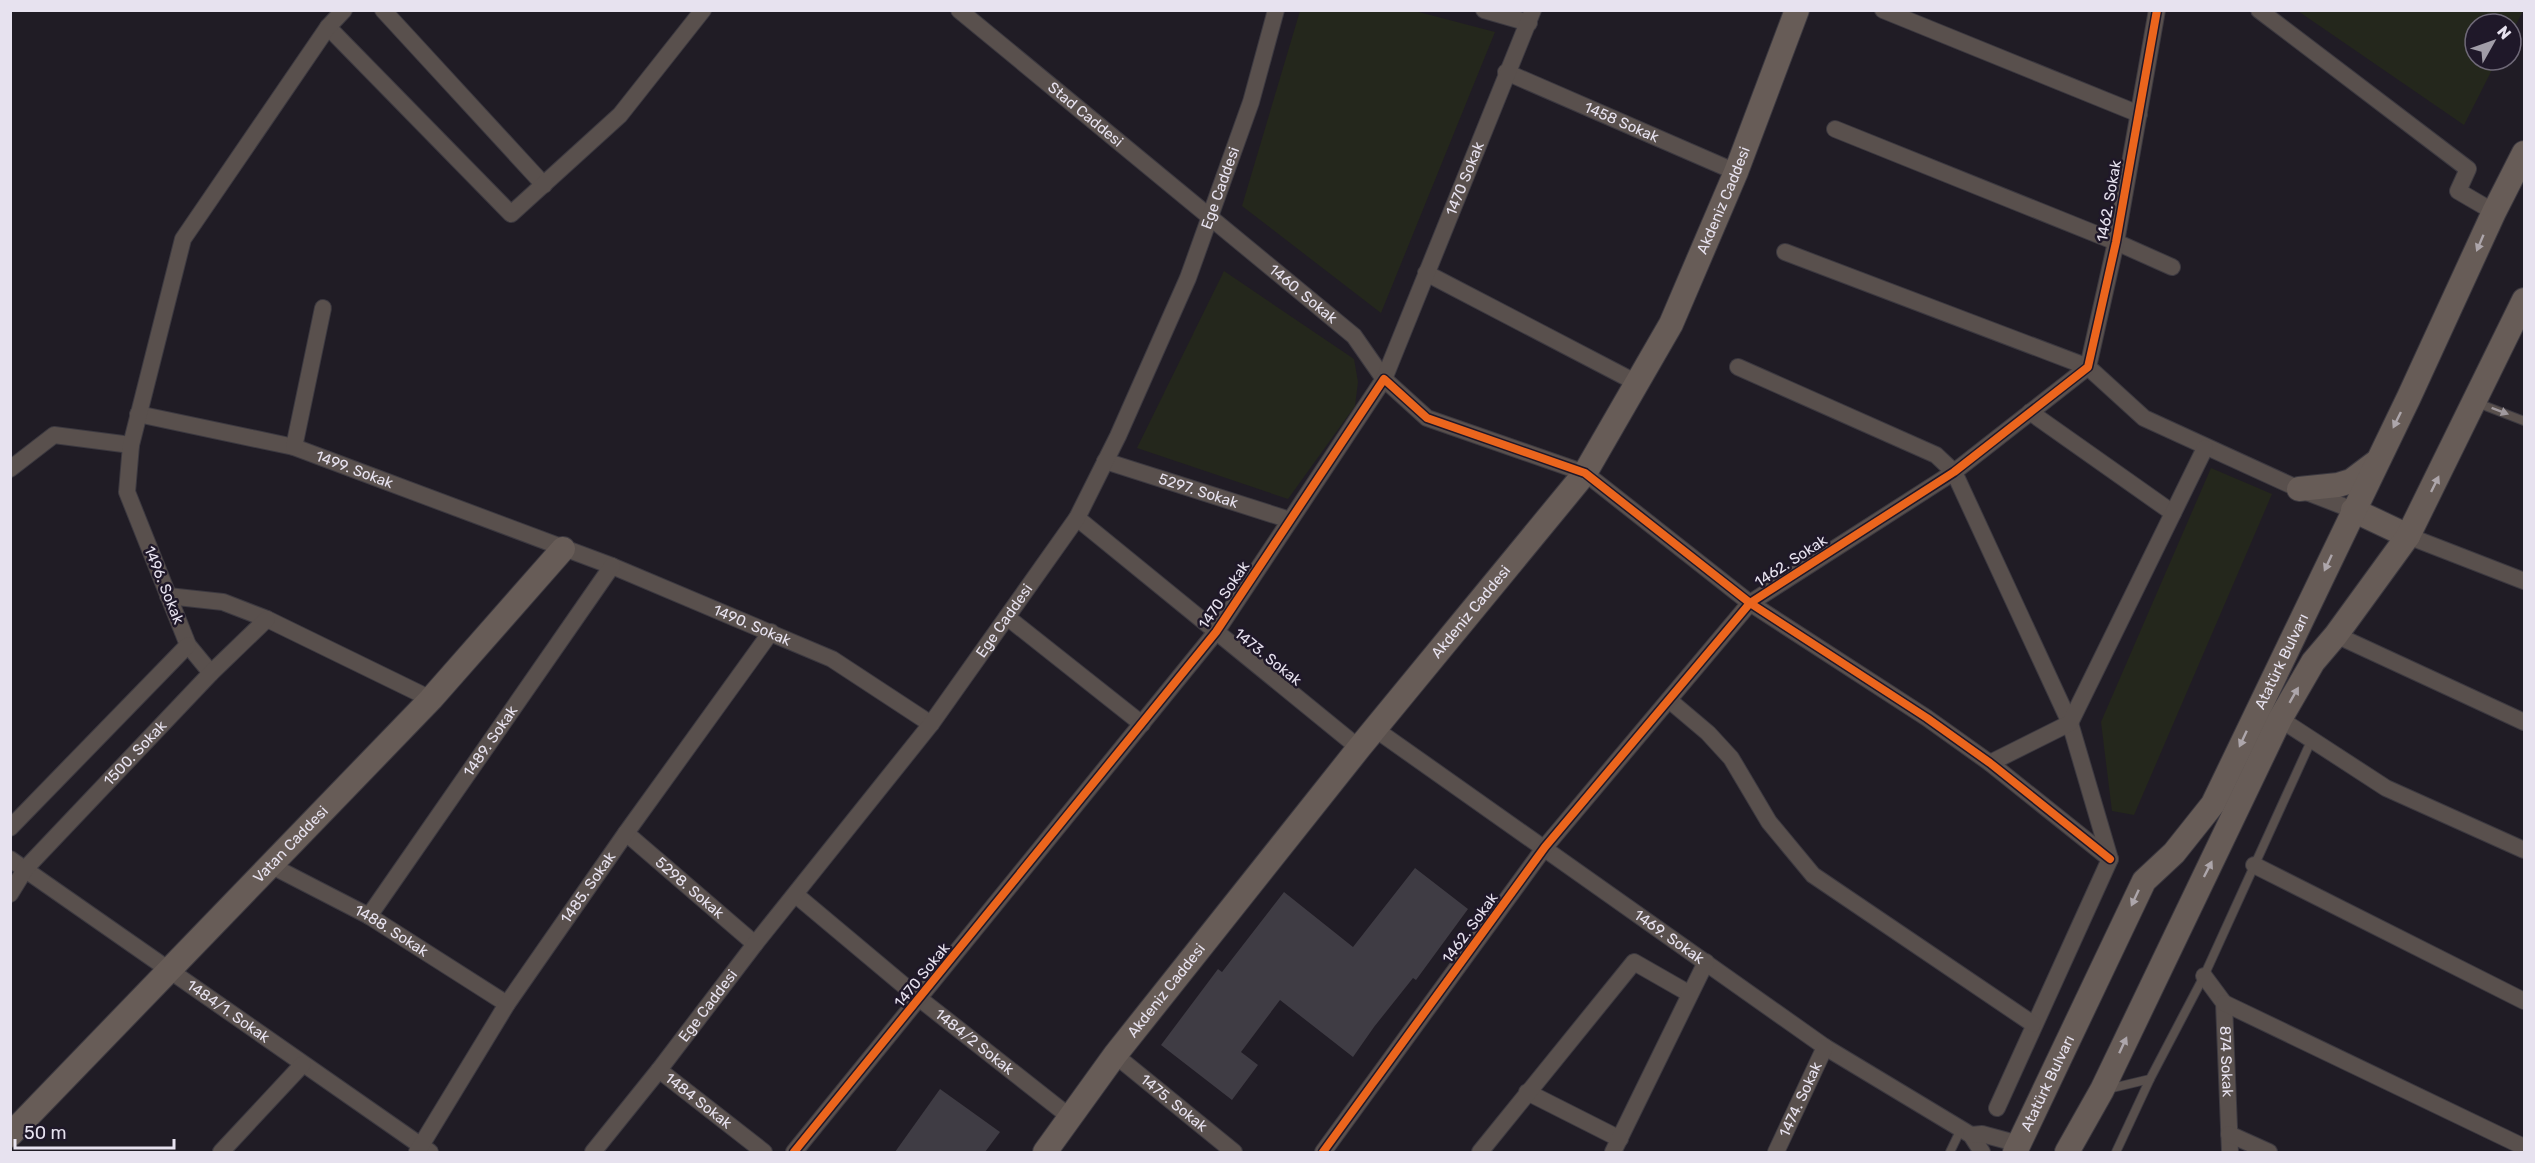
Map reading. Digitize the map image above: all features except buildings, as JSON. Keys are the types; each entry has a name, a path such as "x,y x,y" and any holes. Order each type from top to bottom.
{"main road":[{"name":"Akdeniz Caddesi","path":"1045,1152 1115,1055 1359,748 1585,473 1671,324 1736,172 1797,10"},
{"name":"Atatürk Bulvarı","path":"2024,1150 2144,881 2174,853 2213,804 2524,153"},
{"name":"Atatürk Bulvarı","path":"2067,1152 2102,1090 2280,719 2313,662 2408,536 2524,300"},
{"path":"2299,489 2338,485 2351,481 2379,460"},
{"path":"2353,510 2408,536"},
{"name":"Vatan Caddesi","path":"10,1135 431,699 563,549"}],"street":[{"path":"10,469 54,435 131,445 183,239 328,27 344,10"},
{"path":"383,10 544,184"},
{"path":"328,27 511,214 620,115 703,10"},
{"name":"Stad Caddesi","path":"958,10 1210,218"},
{"name":"Ege Caddesi","path":"592,1152 931,724 1077,518 1188,278 1251,102 1276,10"},
{"path":"1484,10 1531,17"},
{"path":"1883,10 2139,114"},
{"name":"1462. Sokak","path":"1323,1152 1545,848 1750,603 1954,472 2088,367 2116,242 2157,10"},
{"path":"2259,10 2468,169 2458,191 2494,212"},
{"name":"1470 Sokak","path":"794,1152 1216,633 1384,379 1506,72 1531,17"},
{"name":"1458 Sokak","path":"1506,72 1736,172"},
{"path":"1835,129 2116,242 2172,267"},
{"name":"1460. Sokak","path":"1210,218 1354,336 1384,379"},
{"path":"1785,252 2088,367 2144,418 2205,448 2353,510"},
{"path":"1426,273 1637,382"},
{"path":"294,447 323,308"},
{"path":"1738,367 1936,455 1954,472 2070,723 2110,858 1997,1108"},
{"path":"1384,379 1427,418 1585,473 1750,603 1927,718 1990,763 2110,858"},
{"path":"2030,412 2173,513"},
{"name":"1499. Sokak","path":"138,414 294,447 563,549"},
{"name":"1496. Sokak","path":"131,445 127,492 188,645 211,673"},
{"path":"1990,763 2070,723 2205,448"},
{"name":"5297. Sokak","path":"1105,461 1290,520"},
{"name":"1473. Sokak","path":"1077,518 1359,748"},
{"path":"2408,536 2524,581"},
{"name":"1490. Sokak","path":"563,549 612,566 832,660 931,724"},
{"name":"1489. Sokak","path":"369,916 612,566"},
{"path":"168,596 223,602 267,619 431,699"},
{"path":"1007,617 1142,724"},
{"name":"1500. Sokak","path":"10,894 26,868 211,673 267,619"},
{"name":"1485. Sokak","path":"423,1151 507,1004 626,833 771,632"},
{"path":"2336,634 2524,723"},
{"path":"10,828 188,645"},
{"path":"1669,700 1708,733 1731,758 1769,822 1813,875 2033,1024"},
{"path":"2280,719 2386,788 2524,850"},
{"name":"1469. Sokak","path":"1375,729 1825,1047 1966,1132 1982,1152"},
{"name":"5298. Sokak","path":"626,833 755,944"},
{"name":"1484/1. Sokak","path":"10,859 26,868 423,1151"},
{"name":"1488. Sokak","path":"270,865 369,916 507,1004"},
{"path":"2254,865 2524,1001"},
{"name":"1484/2 Sokak","path":"796,895 920,999 1070,1118"},
{"path":"1480,1152 1634,962 1690,994"},
{"path":"1527,1092 1616,1146 1706,962"},
{"name":"874 Sokak","path":"2204,976 2224,1004 2230,1152"},
{"path":"2224,1004 2524,1147"},
{"name":"1474. Sokak","path":"1776,1152 1825,1047"},
{"name":"1475. Sokak","path":"1115,1055 1234,1152"},
{"path":"221,1152 303,1064"},
{"name":"1484 Sokak","path":"659,1070 764,1152"},
{"name":"1469. Sokak","path":"1966,1132 1982,1134 2024,1150"},
{"path":"2229,1134 2269,1152"}],"lane":[{"path":"2475,402 2524,421"},
{"path":"2116,1152 2150,1079 2204,976 2312,739"},
{"path":"2102,1090 2150,1079"},
{"path":"1950,1152 1966,1132"}],"shaded area":[{"path":"1300,11 1415,11 1495,32 1381,313 1242,206"},
{"path":"2298,11 2523,11 2463,12 2463,72 2491,72 2464,125"},
{"path":"1224,271 1354,359 1358,382 1355,406 1288,499 1137,448"},
{"path":"2211,468 2272,494 2134,815 2112,811 2101,722"}],"cycle path":[{"path":"1323,1152 1545,847 1750,603 1954,472 2088,367 2116,242 2157,10"},
{"path":"794,1152 1216,632 1384,379 1427,418 1585,473 1750,603 1927,718 1990,763 2110,859"}]}
